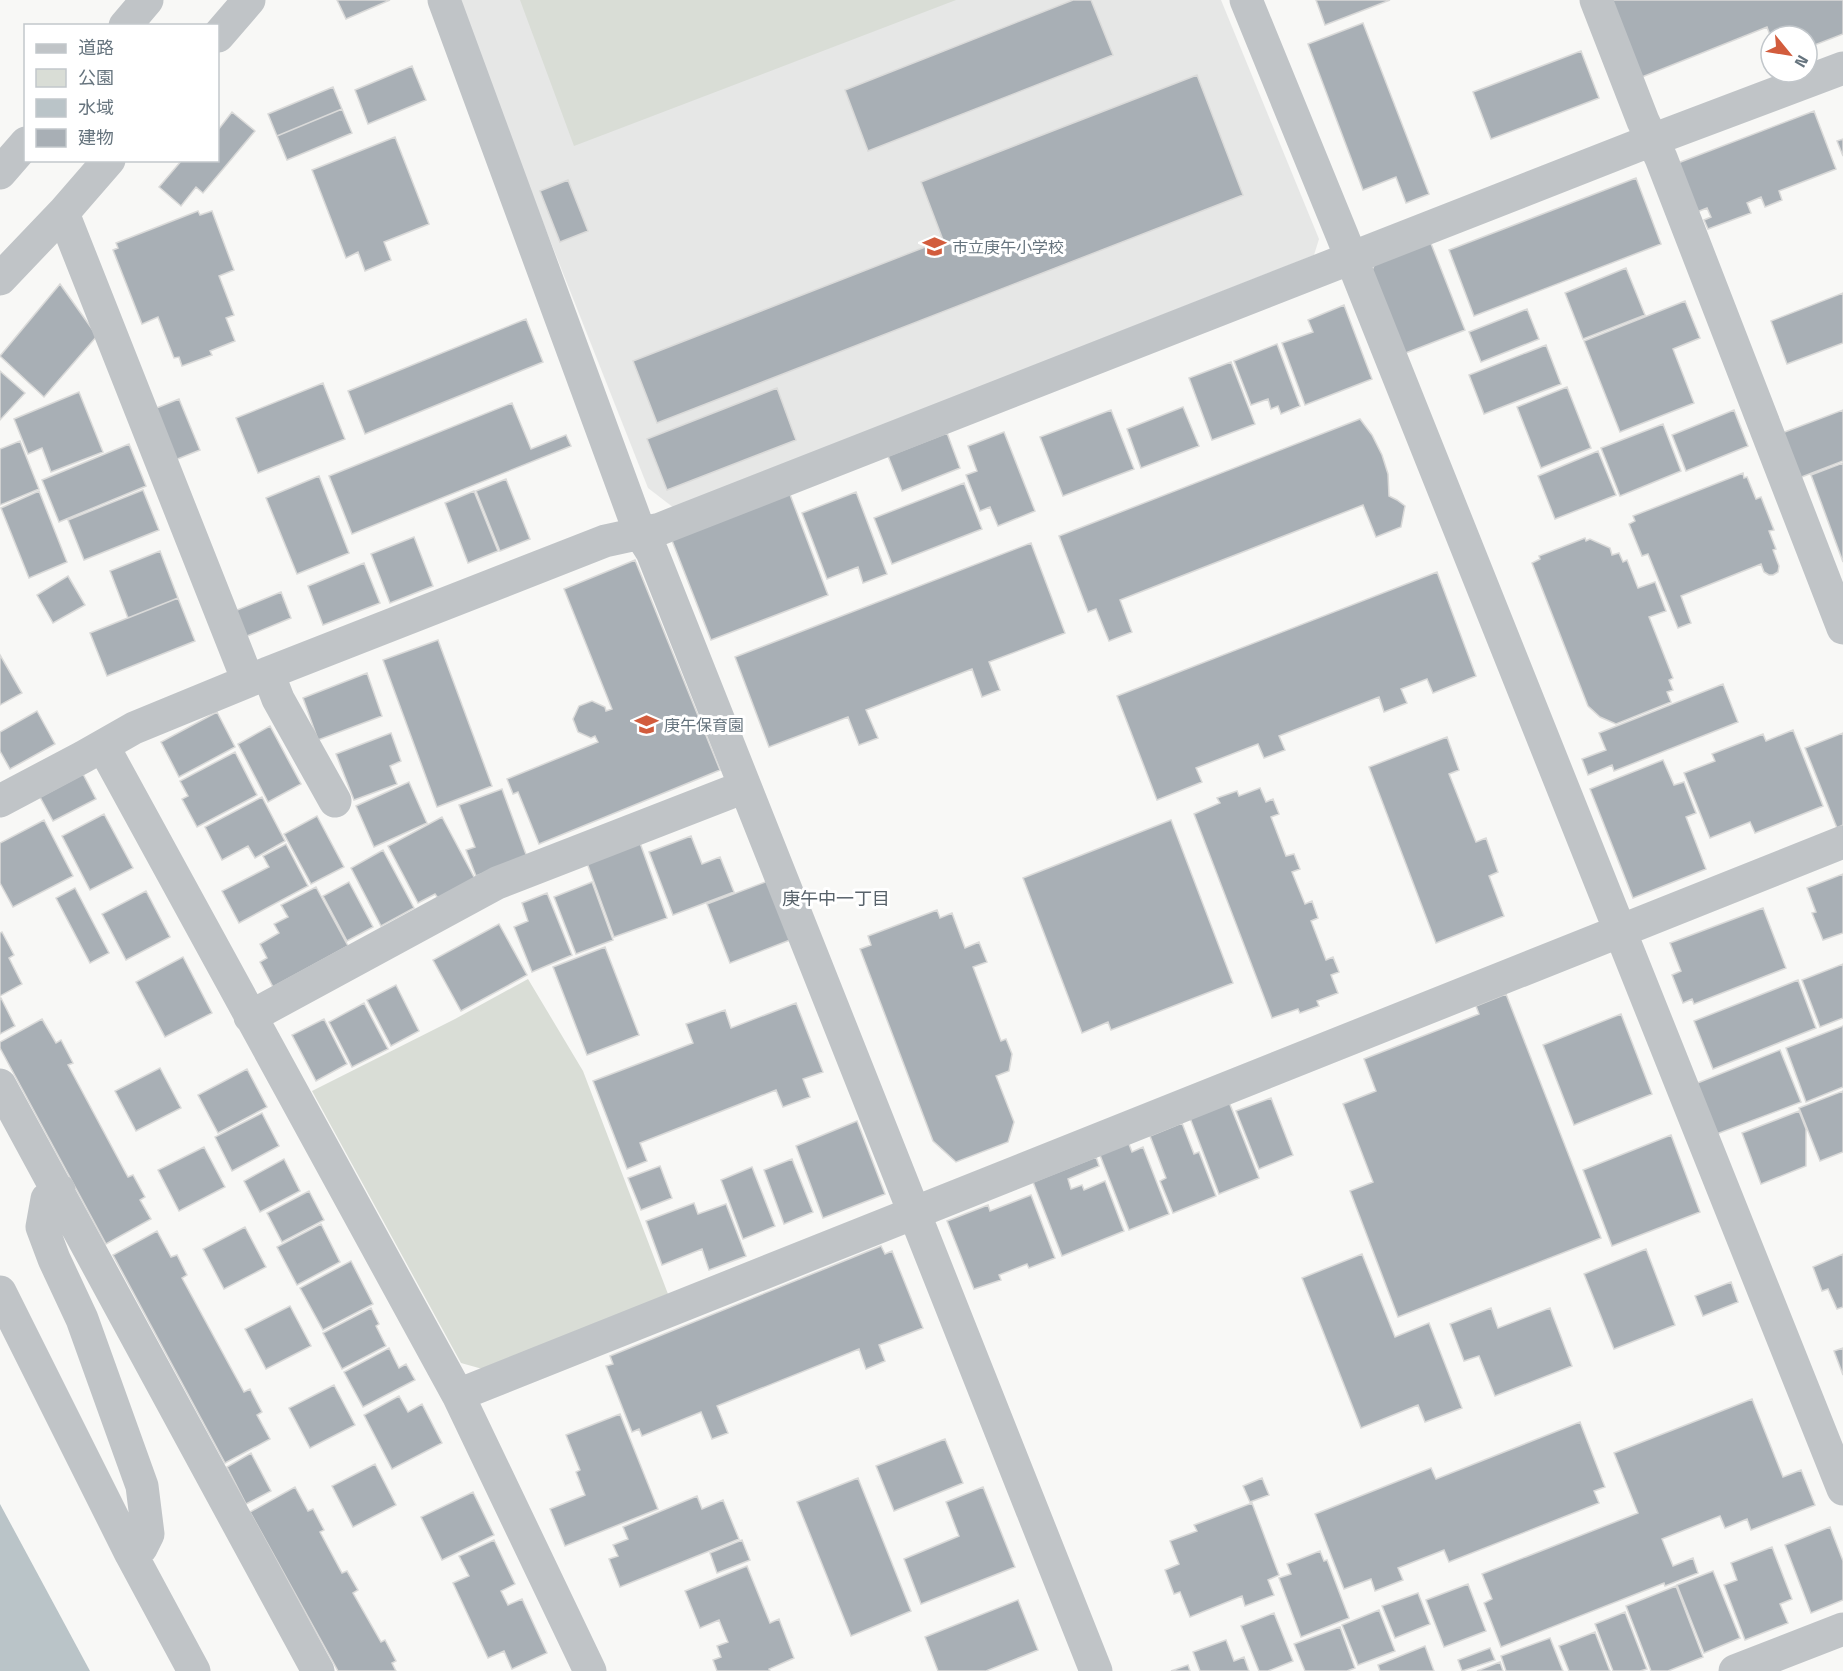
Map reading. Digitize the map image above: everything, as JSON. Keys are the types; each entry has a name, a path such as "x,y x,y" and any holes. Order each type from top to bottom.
{"street":[{"path":"127,24 147,0"},
{"path":"219,35 249,0"},
{"path":"444,0 640,532 652,552 1096,1671"},
{"path":"1246,0 1843,1489"},
{"path":"1596,0 1643,121 1666,170 1843,628"},
{"path":"0,801 134,728 258,677 605,541 660,529 1652,140 1843,68"},
{"path":"0,173 24,145"},
{"path":"0,279 63,213 107,162"},
{"path":"63,213 258,677 278,699 335,801"},
{"path":"103,746 458,1395 590,1671"},
{"path":"250,1017 497,883 744,787"},
{"path":"458,1395 1843,842"},
{"path":"0,1084 318,1671"},
{"path":"59,1190 47,1199 42,1227 82,1319 142,1486 148,1534 141,1548 131,1554"},
{"path":"0,1292 131,1554 194,1671"},
{"path":"1735,1671 1843,1629"}],"shaded area":[{"name":"市立庚午小学校","path":"455,0 1221,0 1319,239 1314,255 674,508 648,488"}],"green space":[{"path":"520,0 956,0 574,146"},
{"path":"528,979 583,1071 668,1294 486,1370 461,1363 312,1091 455,1019"}],"water":[{"path":"0,1504 90,1671 0,1671"}],"building":[{"path":"337,0 390,0 346,19"},
{"path":"1073,0 1091,0 1113,55 868,151 845,90"},
{"path":"1316,0 1390,0 1325,25"},
{"path":"1611,0 1843,0 1843,34 1819,43 1819,24 1759,24 1759,30 1642,77"},
{"path":"1363,23 1429,194 1406,203 1396,177 1363,190 1308,44"},
{"path":"1581,51 1599,98 1491,139 1473,92"},
{"path":"412,66 426,100 368,124 355,90"},
{"path":"1197,75 1243,195 657,423 633,361 943,240 921,182"},
{"path":"333,87 342,109 277,136 268,114"},
{"path":"342,109 352,133 287,160 277,136"},
{"path":"1814,111 1836,169 1779,191 1782,200 1765,207 1761,197 1747,203 1751,213 1708,229 1704,220 1711,217 1707,208 1697,212 1678,163"},
{"path":"232,112 255,131 203,193 196,187 181,206 159,187 180,162 219,162 219,129"},
{"path":"395,137 429,224 384,242 391,260 365,271 358,252 346,258 312,170"},
{"path":"1843,139 1843,156 1837,141"},
{"path":"1636,178 1661,244 1474,316 1449,250"},
{"path":"568,180 588,231 560,242 540,191"},
{"path":"198,211 200,215 212,211 234,270 219,276 234,315 226,318 235,341 210,351 212,355 182,366 179,357 174,358 158,317 142,324 113,250 118,248 116,243"},
{"path":"1430,241 1465,330 1403,354 1371,273 1375,263"},
{"path":"1626,268 1645,315 1583,339 1565,293"},
{"path":"60,284 97,336 44,397 0,356"},
{"path":"1843,293 1843,343 1787,364 1771,321"},
{"path":"1685,301 1700,338 1673,349 1694,403 1620,432 1584,341"},
{"path":"1344,305 1372,379 1305,405 1282,343 1313,332 1308,320"},
{"path":"1527,309 1539,339 1481,362 1469,332"},
{"path":"526,319 543,362 365,434 348,391"},
{"path":"1277,344 1300,406 1281,414 1278,406 1271,409 1268,399 1251,405 1234,361"},
{"path":"1546,345 1561,384 1484,414 1469,375"},
{"path":"1231,362 1255,424 1212,440 1189,378"},
{"path":"0,371 25,393 0,420"},
{"path":"323,383 345,439 258,473 236,418"},
{"path":"1567,387 1591,448 1541,468 1517,407"},
{"path":"777,388 796,440 667,490 647,439"},
{"path":"79,392 103,452 51,472 42,448 28,454 14,419"},
{"path":"179,399 200,450 175,460 154,409"},
{"path":"512,403 531,449 566,435 571,446 352,534 329,476"},
{"path":"1183,407 1199,446 1141,468 1127,429"},
{"path":"1111,410 1134,469 1063,496 1040,437"},
{"path":"1734,410 1748,446 1686,471 1672,435"},
{"path":"1843,410 1843,461 1799,478 1782,433"},
{"path":"1360,419 1372,435 1382,455 1388,474 1389,496 1405,506 1401,527 1376,537 1363,505 1120,600 1132,632 1109,641 1096,609 1088,612 1059,536"},
{"path":"1663,424 1681,471 1620,496 1601,448"},
{"path":"1004,432 1035,511 998,526 990,507 980,511 966,475 977,471 968,446"},
{"path":"947,433 960,468 902,491 888,456"},
{"path":"20,441 39,489 0,505 0,449"},
{"path":"129,444 146,486 59,522 42,480"},
{"path":"1598,451 1616,495 1555,519 1538,476"},
{"path":"1843,463 1843,562 1811,475"},
{"path":"1743,473 1756,499 1761,497 1774,530 1769,531 1776,549 1773,550 1779,566 1778,572 1769,575 1764,572 1761,564 1681,596 1691,623 1678,628 1648,554 1642,556 1629,524 1635,521 1633,516"},
{"path":"319,476 349,553 297,574 266,498"},
{"path":"506,479 530,539 500,551 476,491"},
{"path":"964,483 982,529 892,564 874,518"},
{"path":"143,490 159,530 84,560 68,520"},
{"path":"39,491 67,562 29,578 1,508"},
{"path":"474,491 498,551 468,563 445,503"},
{"path":"789,492 828,595 711,640 671,538"},
{"path":"856,492 887,574 863,583 858,567 827,579 802,513"},
{"path":"414,537 433,586 390,603 371,554"},
{"path":"1585,538 1586,541 1590,539 1610,548 1612,555 1619,553 1623,562 1627,560 1638,588 1655,582 1666,611 1649,617 1673,678 1669,680 1673,690 1667,692 1671,702 1616,724 1600,717 1588,706 1532,563 1540,559 1539,556"},
{"path":"1031,543 1065,633 989,662 1000,690 982,697 972,669 866,710 878,738 859,745 848,717 769,747 735,657"},
{"path":"160,551 178,598 128,618 110,571"},
{"path":"635,560 720,770 539,844 518,792 513,794 507,779 598,742 595,736 591,738 578,732 573,719 579,706 592,701 605,707 606,711 612,709 564,589"},
{"path":"364,563 380,603 323,625 308,586"},
{"path":"1437,572 1476,676 1433,693 1427,679 1401,689 1407,703 1384,712 1379,697 1279,736 1285,750 1264,758 1258,744 1196,768 1202,782 1157,800 1117,696"},
{"path":"68,576 85,605 53,623 37,595"},
{"path":"281,592 291,618 240,639 230,613"},
{"path":"178,598 195,641 107,676 90,633"},
{"path":"438,640 492,786 437,807 383,660"},
{"path":"0,655 22,693 0,705"},
{"path":"367,673 382,716 318,740 303,698"},
{"path":"1723,684 1738,722 1614,771 1612,765 1588,775 1582,759 1606,750 1599,733"},
{"path":"37,711 55,744 10,769 0,751 0,732"},
{"path":"217,712 235,747 179,777 161,742"},
{"path":"270,726 301,784 268,802 238,744"},
{"path":"1793,730 1823,806 1755,833 1750,822 1710,838 1684,773 1715,761 1712,754 1763,734 1766,741"},
{"path":"391,733 401,761 390,766 397,784 354,800 336,754"},
{"path":"1843,733 1843,825 1837,828 1805,748"},
{"path":"1447,737 1459,770 1449,774 1476,842 1486,838 1498,872 1489,876 1504,916 1436,943 1369,767"},
{"path":"235,752 257,795 197,827 182,799 188,796 180,781"},
{"path":"1663,760 1674,785 1684,782 1696,813 1686,817 1706,869 1633,898 1590,789"},
{"path":"83,774 96,799 53,821 40,797"},
{"path":"409,782 427,823 374,847 356,806"},
{"path":"1260,788 1266,802 1273,799 1279,814 1271,817 1286,856 1294,854 1300,869 1292,872 1305,904 1312,901 1318,918 1311,921 1326,960 1333,957 1339,972 1331,975 1338,993 1317,1001 1319,1006 1300,1013 1298,1009 1272,1018 1194,814 1220,803 1217,798 1237,791 1239,796"},
{"path":"502,789 527,857 476,876 466,850 475,847 459,805"},
{"path":"262,797 285,841 255,858 248,846 222,860 205,827"},
{"path":"104,814 133,868 90,890 62,836"},
{"path":"317,816 344,867 311,884 284,834"},
{"path":"442,817 475,879 438,898 435,894 418,903 388,846"},
{"path":"44,820 73,876 13,907 0,883 0,843"},
{"path":"1171,820 1233,983 1111,1030 1108,1022 1082,1033 1023,878"},
{"path":"691,836 702,864 720,857 734,892 673,915 649,852"},
{"path":"640,843 667,918 614,937 587,863"},
{"path":"286,844 308,886 239,923 222,891 269,867 263,856"},
{"path":"383,850 414,908 381,926 351,868"},
{"path":"1843,874 1843,933 1823,940 1812,913 1816,912 1807,888"},
{"path":"768,881 790,940 730,963 707,904"},
{"path":"349,882 373,927 347,941 323,896"},
{"path":"592,882 613,940 576,954 554,897"},
{"path":"316,887 348,946 273,987 260,962 267,958 260,944 279,933 274,924 288,917 281,905"},
{"path":"75,888 109,953 90,963 56,898"},
{"path":"146,891 170,937 126,960 102,914"},
{"path":"547,893 572,955 532,972 514,927 528,921 522,903"},
{"path":"1763,908 1786,968 1694,1004 1692,999 1683,1003 1672,975 1681,971 1670,943"},
{"path":"937,910 940,918 952,913 965,948 979,942 987,962 973,967 1001,1041 1006,1039 1012,1054 1009,1071 996,1076 1014,1122 1008,1142 956,1162 933,1141 860,949 871,945 868,936"},
{"path":"499,924 527,975 461,1011 433,960"},
{"path":"2,932 14,955 9,958 22,984 0,996 0,933"},
{"path":"605,947 639,1035 587,1055 553,967"},
{"path":"183,957 212,1013 165,1037 136,982"},
{"path":"1843,964 1843,1018 1820,1027 1802,980"},
{"path":"1798,980 1816,1028 1713,1069 1694,1021"},
{"path":"396,985 419,1031 391,1046 367,1000"},
{"path":"1506,994 1601,1238 1398,1317 1350,1191 1373,1182 1343,1104 1376,1091 1364,1059 1479,1014 1476,1006"},
{"path":"0,998 15,1026 0,1034"},
{"path":"364,1003 388,1049 352,1067 329,1022"},
{"path":"796,1003 823,1072 803,1079 810,1097 783,1107 776,1090 640,1143 647,1161 627,1169 593,1081 693,1043 686,1024 725,1010 731,1028"},
{"path":"1621,1014 1652,1094 1574,1125 1543,1045"},
{"path":"42,1019 56,1043 61,1040 73,1063 68,1065 128,1177 133,1175 145,1197 140,1200 151,1219 106,1244 0,1048 0,1042"},
{"path":"324,1019 347,1064 316,1081 292,1035"},
{"path":"1843,1026 1843,1087 1806,1102 1786,1048"},
{"path":"1780,1050 1801,1102 1714,1135 1695,1084"},
{"path":"160,1068 181,1108 136,1131 115,1091"},
{"path":"247,1069 267,1107 218,1133 198,1095"},
{"path":"1843,1091 1843,1152 1820,1161 1799,1108"},
{"path":"1271,1098 1293,1155 1259,1169 1236,1111"},
{"path":"1229,1102 1259,1178 1219,1194 1190,1118"},
{"path":"1799,1111 1806,1129 1806,1166 1761,1184 1742,1133"},
{"path":"262,1113 279,1146 232,1171 215,1137"},
{"path":"857,1121 885,1194 823,1218 796,1146"},
{"path":"1182,1123 1194,1154 1199,1152 1216,1196 1173,1213 1160,1181 1166,1178 1150,1136"},
{"path":"1671,1135 1700,1212 1612,1246 1583,1170"},
{"path":"1127,1139 1132,1152 1143,1147 1169,1214 1129,1230 1098,1150"},
{"path":"204,1147 225,1187 179,1211 158,1170"},
{"path":"1096,1157 1099,1166 1068,1179 1071,1189 1082,1185 1084,1190 1105,1181 1124,1231 1062,1256 1033,1182"},
{"path":"284,1159 300,1191 260,1212 244,1181"},
{"path":"792,1159 813,1212 784,1224 764,1170"},
{"path":"660,1166 672,1198 641,1210 628,1178"},
{"path":"752,1167 775,1226 743,1239 721,1180"},
{"path":"309,1191 324,1220 282,1242 267,1213"},
{"path":"1031,1195 1055,1258 1029,1268 1027,1264 999,1275 1001,1280 974,1289 947,1221 988,1205 990,1211"},
{"path":"694,1203 698,1214 726,1204 746,1256 709,1270 702,1249 662,1265 646,1221"},
{"path":"321,1224 340,1262 297,1285 277,1247"},
{"path":"245,1227 266,1267 224,1289 203,1249"},
{"path":"157,1231 171,1257 177,1255 187,1275 182,1278 244,1392 250,1389 262,1412 257,1415 270,1439 225,1463 113,1255"},
{"path":"881,1246 885,1254 892,1251 923,1328 879,1345 885,1361 866,1369 859,1349 717,1406 728,1433 712,1439 701,1412 642,1436 639,1429 632,1432 606,1366 613,1364 610,1356"},
{"path":"1646,1249 1675,1325 1614,1349 1584,1274"},
{"path":"1362,1254 1395,1337 1429,1323 1462,1408 1425,1422 1418,1405 1361,1428 1302,1278"},
{"path":"1843,1254 1843,1307 1837,1309 1828,1289 1822,1291 1813,1267"},
{"path":"351,1261 373,1304 323,1330 300,1288"},
{"path":"1731,1282 1738,1302 1703,1316 1695,1296"},
{"path":"290,1306 311,1346 266,1369 245,1329"},
{"path":"371,1308 379,1324 376,1326 386,1346 342,1369 323,1333"},
{"path":"1491,1308 1498,1328 1550,1308 1572,1366 1495,1396 1479,1356 1464,1361 1450,1324"},
{"path":"389,1348 399,1368 406,1364 415,1380 363,1407 344,1372"},
{"path":"1843,1348 1843,1375 1834,1351"},
{"path":"334,1385 355,1425 310,1448 289,1408"},
{"path":"399,1396 408,1412 422,1404 442,1443 392,1469 364,1415"},
{"path":"1752,1399 1783,1477 1801,1470 1815,1505 1751,1530 1747,1519 1725,1528 1720,1516 1662,1539 1673,1566 1693,1558 1698,1573 1665,1586 1664,1583 1501,1647 1484,1603 1492,1599 1482,1574 1638,1513 1614,1453"},
{"path":"620,1414 658,1509 565,1546 550,1509 585,1495 576,1472 580,1470 566,1435"},
{"path":"1580,1422 1605,1487 1594,1491 1599,1503 1449,1562 1444,1550 1398,1568 1403,1580 1375,1591 1371,1579 1344,1589 1315,1514 1431,1468 1436,1479"},
{"path":"945,1439 963,1483 894,1511 876,1466"},
{"path":"251,1453 271,1491 246,1504 227,1467"},
{"path":"375,1464 396,1505 353,1527 332,1486"},
{"path":"858,1478 911,1611 851,1636 797,1502"},
{"path":"1262,1478 1269,1495 1250,1502 1243,1486"},
{"path":"295,1487 308,1511 313,1509 324,1530 320,1532 342,1573 347,1571 358,1590 353,1593 381,1642 385,1640 396,1661 392,1663 396,1671 338,1671 250,1512"},
{"path":"983,1487 1015,1567 921,1604 904,1559 959,1536 946,1502"},
{"path":"473,1492 494,1535 442,1560 421,1517"},
{"path":"697,1496 702,1509 723,1500 739,1539 620,1587 609,1559 618,1556 613,1545 628,1539 623,1527"},
{"path":"1252,1503 1279,1575 1268,1580 1274,1595 1245,1606 1242,1596 1190,1617 1180,1592 1174,1594 1165,1570 1179,1564 1170,1541 1197,1531 1194,1525"},
{"path":"1830,1527 1843,1561 1843,1600 1811,1613 1785,1545"},
{"path":"494,1540 515,1584 501,1591 508,1605 522,1599 547,1653 512,1669 504,1651 488,1658 453,1583 469,1576 459,1556"},
{"path":"742,1540 750,1560 717,1573 710,1553"},
{"path":"1772,1547 1792,1599 1780,1604 1788,1623 1745,1640 1724,1585 1737,1580 1731,1563"},
{"path":"1320,1551 1324,1561 1327,1560 1349,1618 1301,1637 1279,1578 1291,1574 1287,1564"},
{"path":"747,1566 770,1623 779,1619 794,1658 769,1669 770,1671 717,1671 713,1660 721,1657 717,1646 728,1642 719,1620 700,1628 685,1591"},
{"path":"1713,1571 1740,1638 1704,1653 1677,1585"},
{"path":"1468,1584 1486,1631 1444,1647 1426,1600"},
{"path":"1676,1586 1703,1657 1668,1671 1651,1671 1626,1606"},
{"path":"1418,1593 1430,1624 1395,1638 1382,1606"},
{"path":"1018,1600 1038,1650 986,1671 938,1671 925,1637"},
{"path":"1379,1610 1395,1651 1358,1665 1342,1625"},
{"path":"1625,1612 1647,1669 1613,1671 1595,1624"},
{"path":"1274,1613 1293,1661 1268,1671 1259,1671 1241,1626"},
{"path":"1340,1627 1355,1668 1347,1671 1305,1671 1294,1644"},
{"path":"1595,1632 1610,1671 1569,1671 1559,1646"},
{"path":"1550,1638 1563,1671 1506,1671 1501,1656"},
{"path":"1226,1640 1234,1661 1244,1657 1249,1671 1200,1671 1193,1652"},
{"path":"1425,1646 1434,1671 1380,1671 1378,1665"},
{"path":"1490,1648 1495,1660 1462,1671 1458,1660"},
{"path":"1500,1662 1503,1671 1477,1671"},
{"path":"1188,1665 1190,1671 1171,1671"}],"place":[{"name":"市立庚午小学校","path":"934,247"},
{"name":"庚午保育園","path":"646,725"}],"district":[{"name":"庚午中一丁目","path":"836,899"}]}
